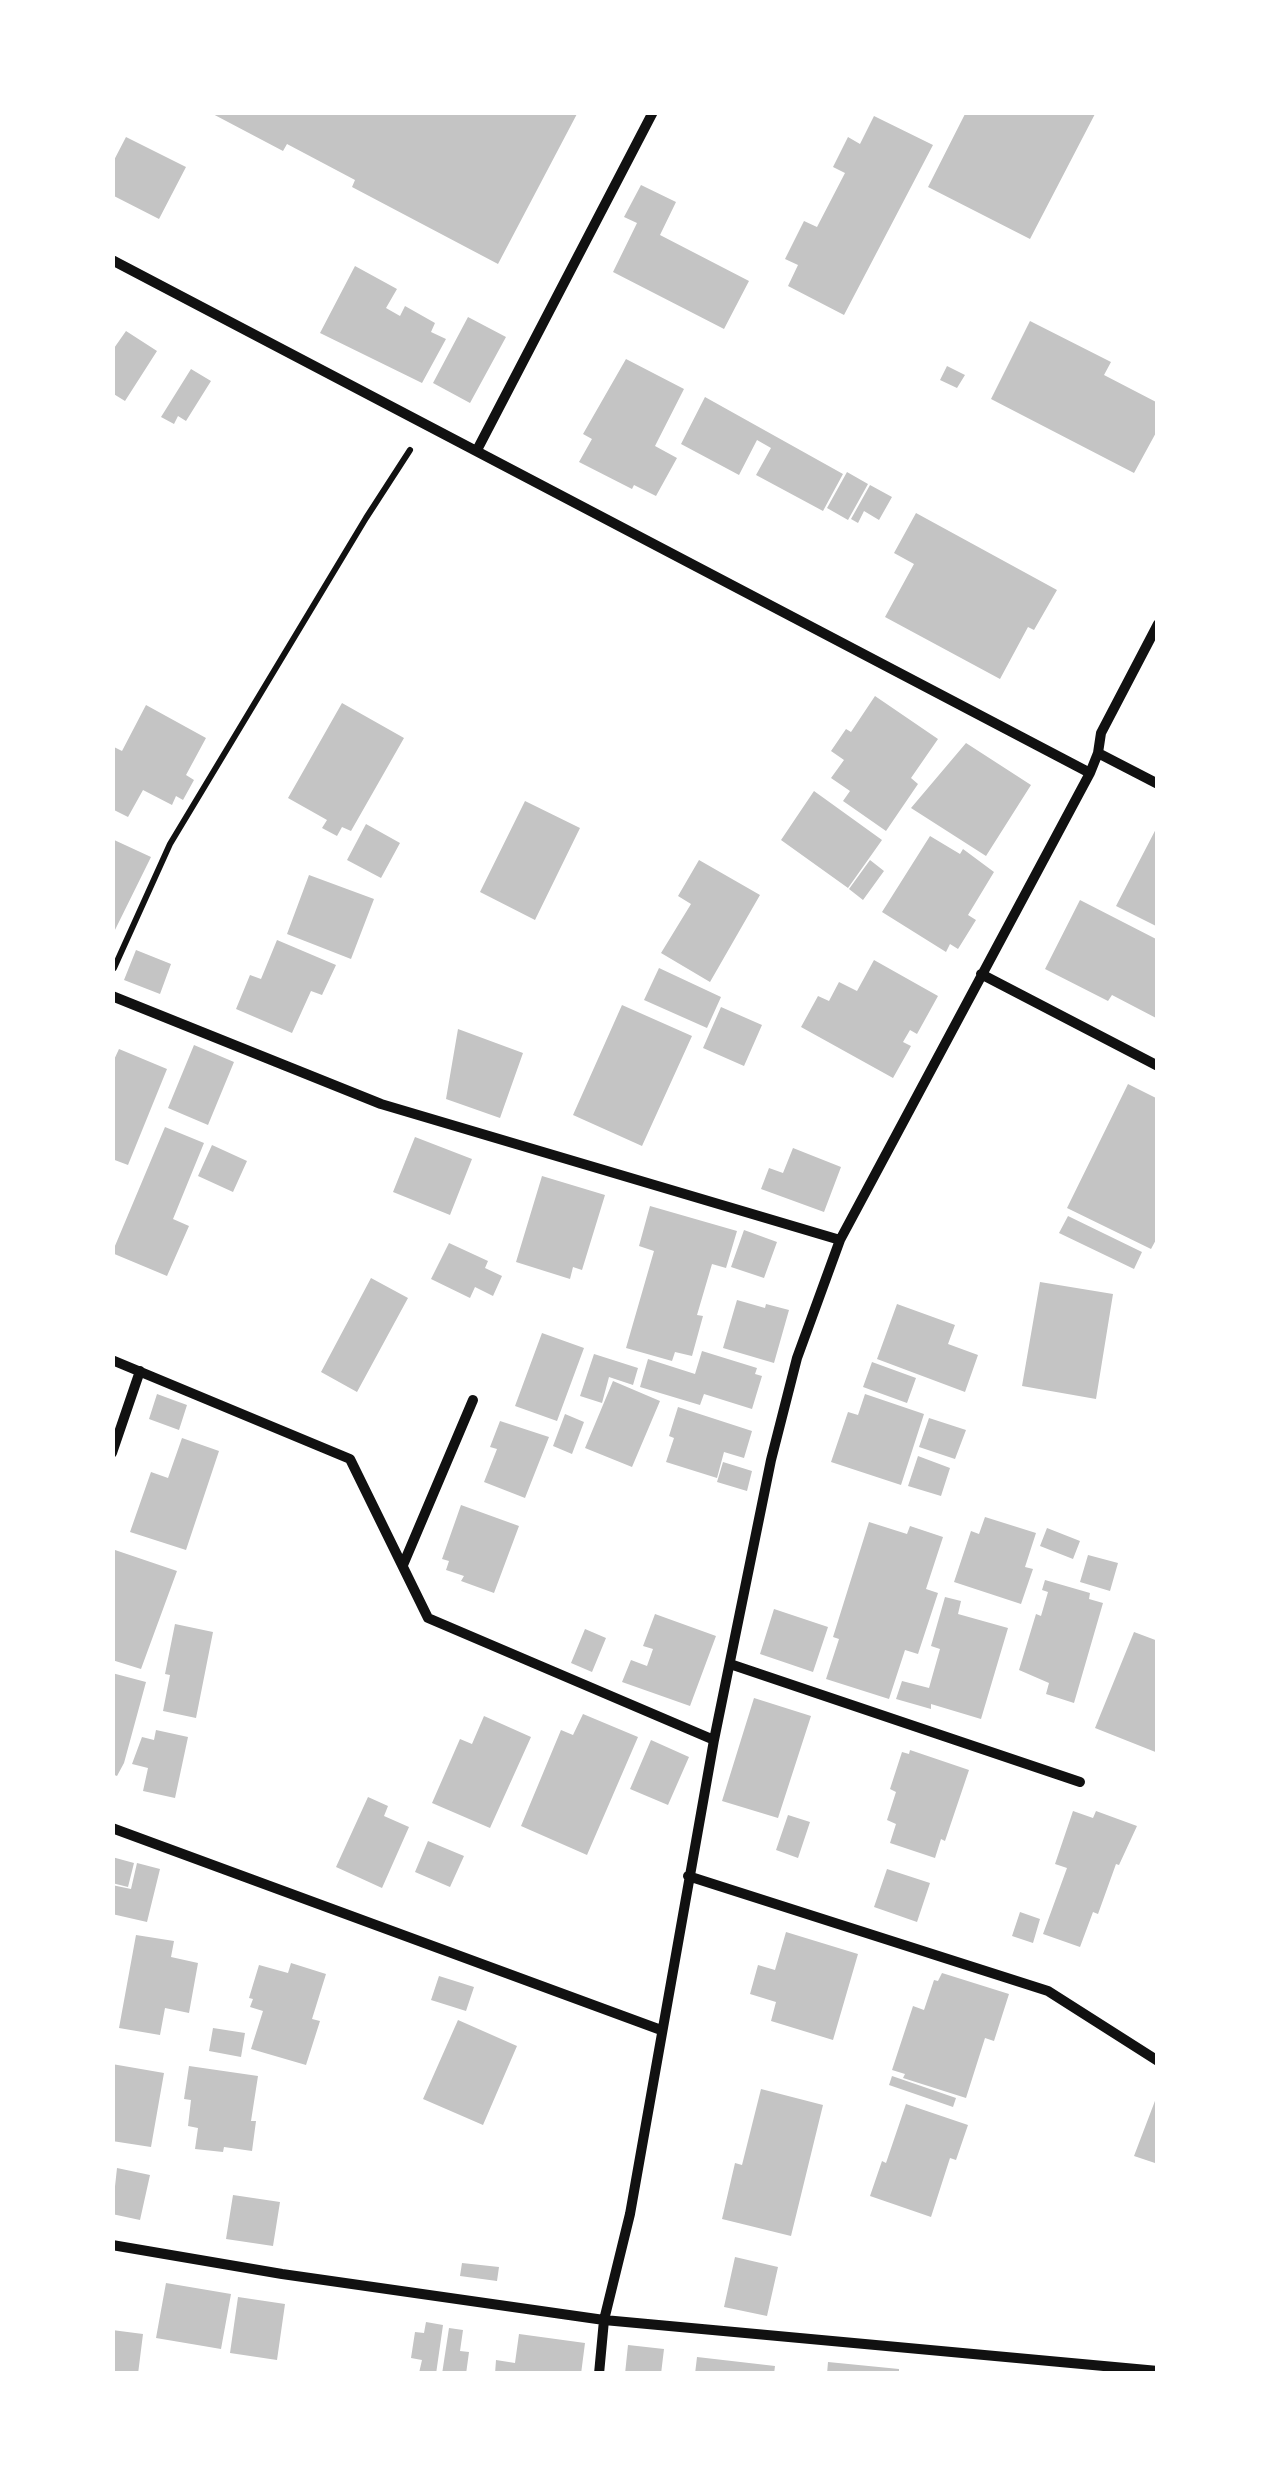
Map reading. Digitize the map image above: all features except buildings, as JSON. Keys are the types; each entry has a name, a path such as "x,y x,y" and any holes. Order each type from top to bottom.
{"street":[{"path":"477,450 653,112"},
{"path":"112,260 1090,773"},
{"path":"599,2374 604,2320 630,2214 714,1740 771,1460 797,1358 840,1240 1090,773 1101,732 1158,624"},
{"path":"1098,753 1158,784"},
{"path":"981,974 1158,1066"},
{"path":"112,996 382,1104 840,1240"},
{"path":"112,1360 350,1459 428,1618 714,1740"},
{"path":"112,1453 140,1371"},
{"path":"402,1565 474,1400"},
{"path":"730,1664 1080,1782"},
{"path":"112,1828 661,2030"},
{"path":"688,1876 1048,1991 1158,2061"},
{"path":"112,2244 282,2274 604,2320 1158,2371"}],"path":[{"path":"112,971 170,844 366,518 428,424"}]}
